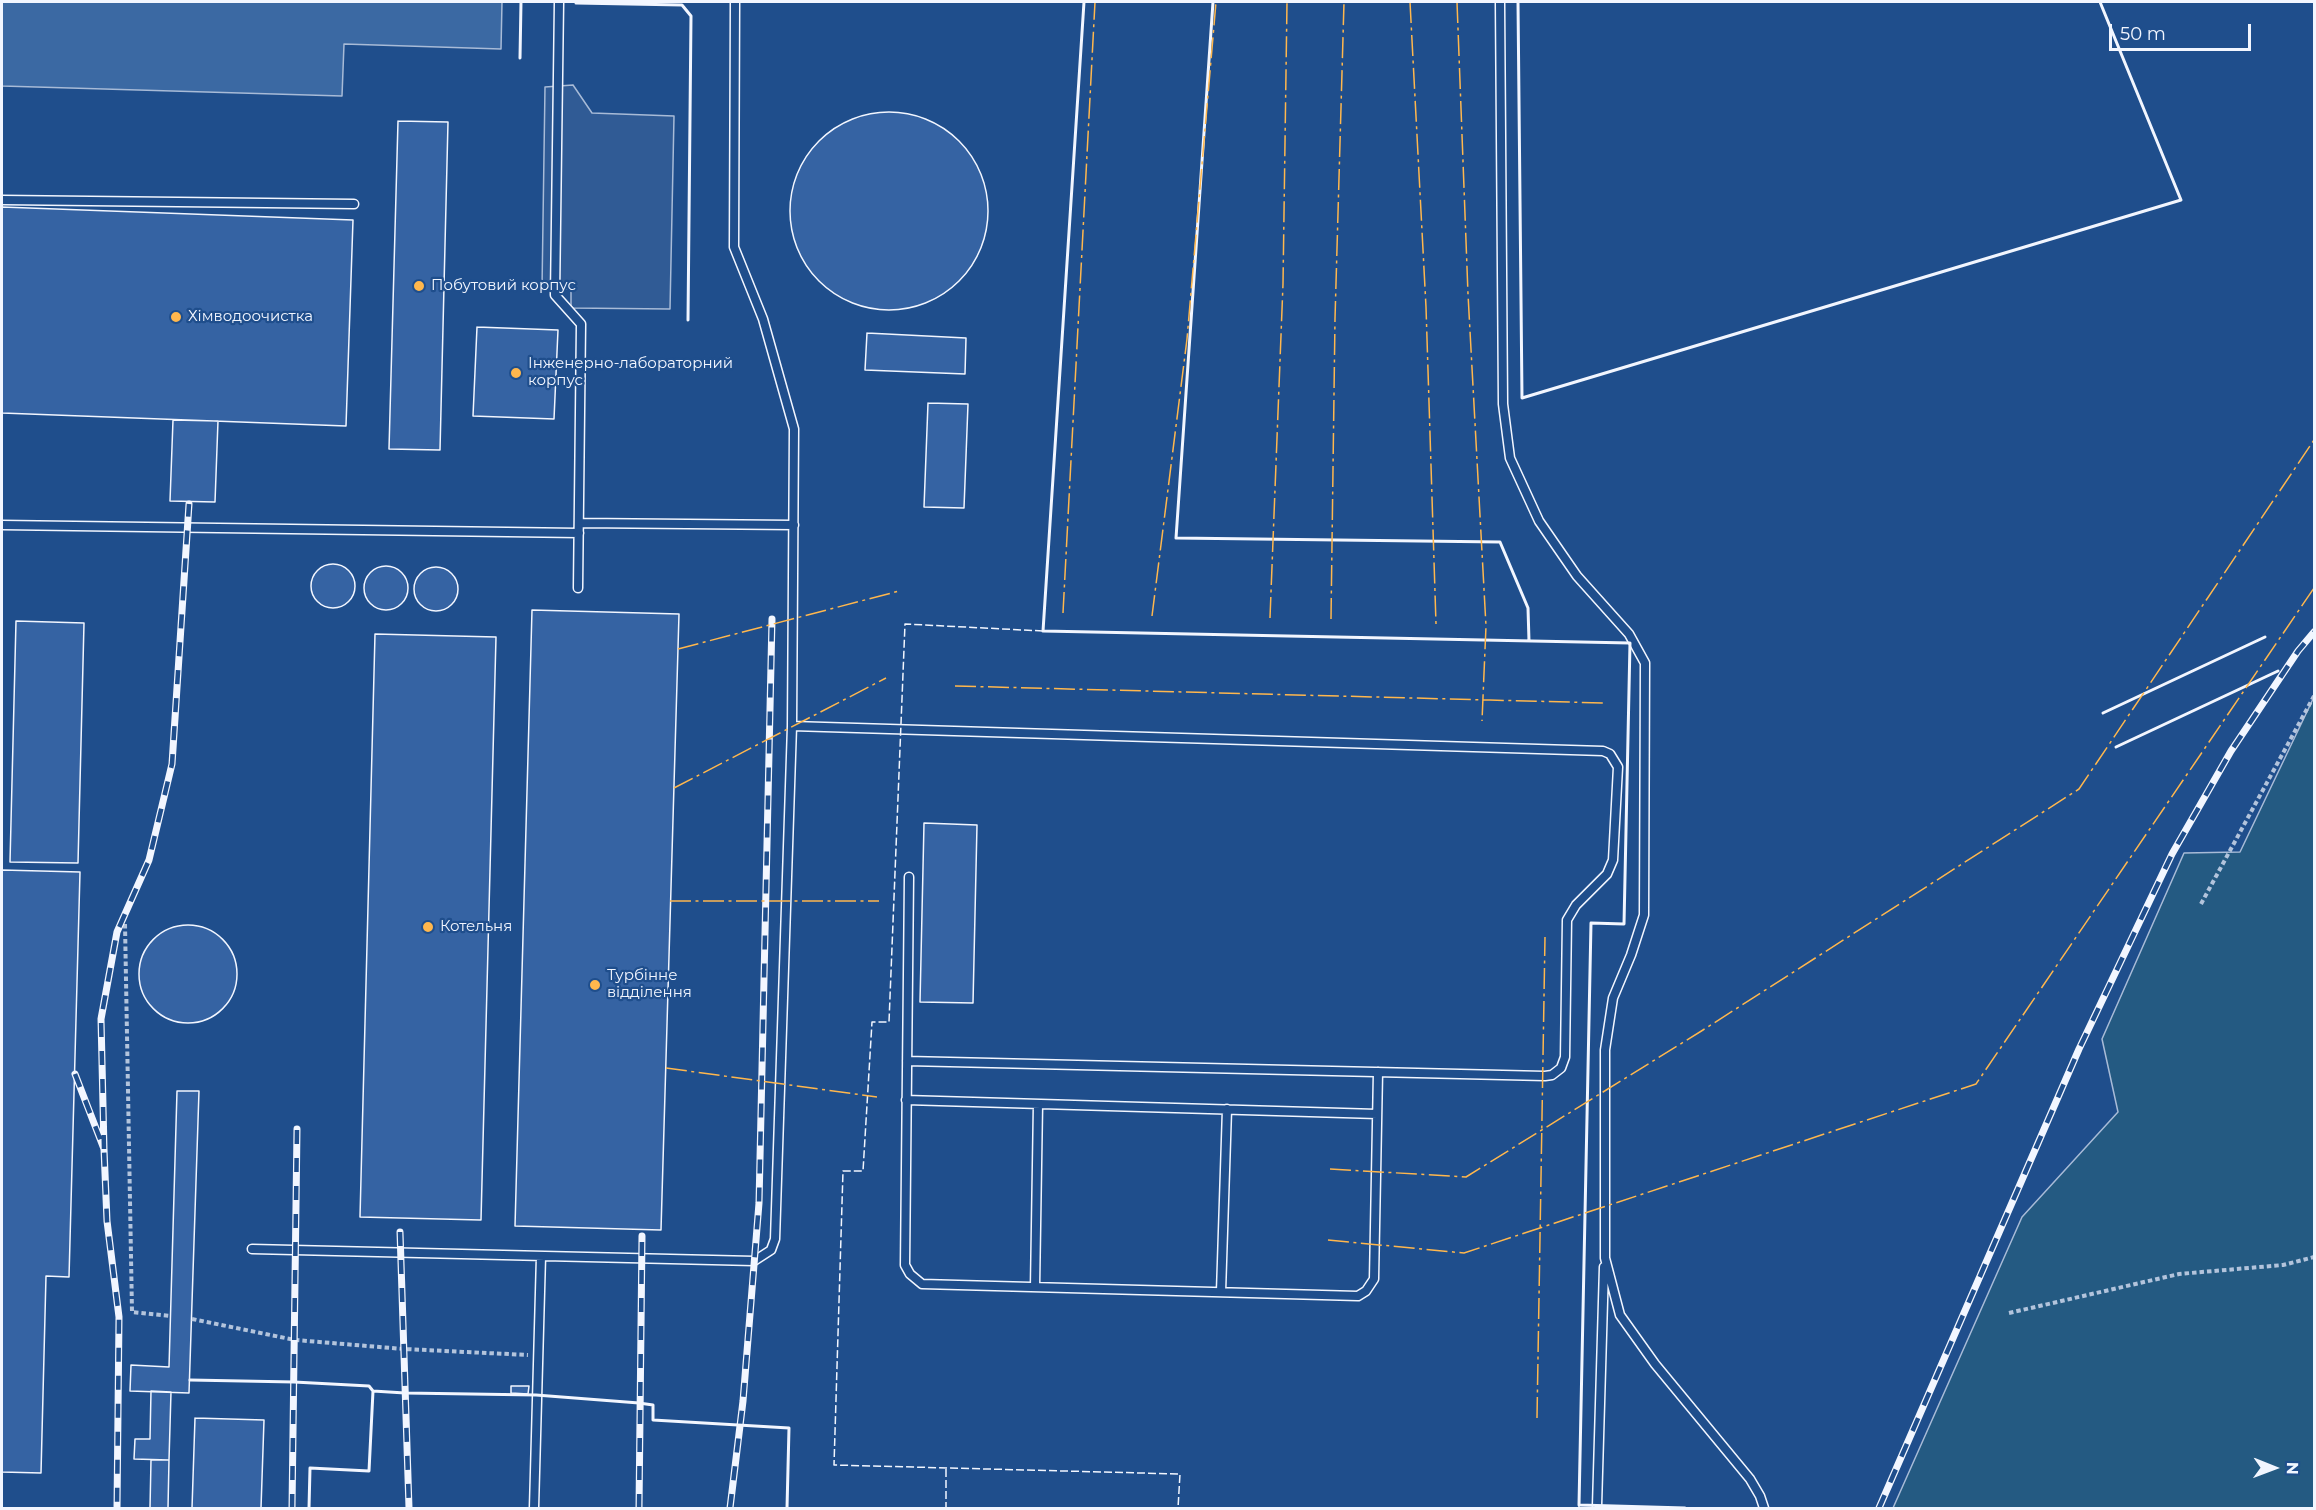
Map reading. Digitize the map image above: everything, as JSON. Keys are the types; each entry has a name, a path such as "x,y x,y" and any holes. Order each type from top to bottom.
{"lane":[{"path":"559,2 555,295 581,324 578,588"},
{"path":"252,1249 754,1261 771,1250 775,1239 792,726 794,429 763,319 734,247 735,2"},
{"path":"1500,2 1503,404 1510,458 1539,521 1577,576 1629,634 1645,663 1644,915 1631,956 1613,998 1605,1050 1605,1258 1597,1506"},
{"path":"2,200 354,204"},
{"path":"580,524 794,525"},
{"path":"2,525 579,533"},
{"path":"792,726 1603,751 1610,754 1618,767 1613,860 1606,874 1576,905 1567,920 1565,1057 1561,1068 1552,1075 907,1061"},
{"path":"909,877 905,1265 910,1274 922,1284 1358,1296 1366,1291 1374,1279 1378,1071"},
{"path":"906,1100 1377,1114"},
{"path":"1035,1287 1038,1104"},
{"path":"1221,1292 1227,1109"},
{"path":"534,1509 541,1256"},
{"path":"1605,1258 1620,1315 1655,1364 1750,1479 1760,1496 1764,1509"}],"path":[{"path":"2201,904 2314,696"},
{"path":"125,924 132,1312 170,1316"},
{"path":"2009,1313 2179,1275 2283,1265 2314,1257"},
{"path":"192,1319 294,1340 537,1355"}],"shaded area":[{"path":"2,2 502,2 501,49 344,44 342,96 2,86"},
{"path":"573,85 592,113 674,116 670,309 571,308 571,289 542,288 545,87"},
{"path":"2314,697 2314,1508 1893,1508 2022,1217 2118,1112 2102,1039 2184,853 2240,852"}],"building":[{"path":"879,112 899,112 918,116 936,124 952,134 966,148 984,182 988,211 984,240 976,258 966,274 952,288 918,306 899,310 879,310 860,306 842,298 826,288 812,274 794,240 790,221 790,201 794,182 802,164 812,148 826,134 860,116"},
{"name":"Побутовий корпус","path":"398,121 448,122 440,450 389,449"},
{"name":"Хімводоочистка","path":"2,207 353,220 346,426 2,413"},
{"name":"Інженерно-лабораторний корпус","path":"477,327 558,330 554,419 473,416"},
{"path":"867,333 966,338 965,374 865,370"},
{"path":"928,403 968,404 964,508 924,507"},
{"path":"173,420 218,421 215,502 170,501"},
{"path":"333,564 341,565 349,570 354,578 354,594 349,602 341,607 333,608 325,607 317,602 312,594 311,586 312,578 317,570 325,565"},
{"path":"386,566 401,573 408,588 401,603 386,610 371,603 364,588 371,573"},
{"path":"436,567 445,568 452,573 457,580 457,598 452,605 445,610 436,611 427,610 420,605 415,598 414,589 415,580 420,573 427,568"},
{"name":"Турбінне відділення","path":"532,610 679,614 661,1230 515,1226"},
{"path":"16,621 84,623 78,863 10,862"},
{"name":"Котельня","path":"375,634 496,637 481,1220 360,1217"},
{"path":"924,823 977,825 973,1003 920,1002"},
{"path":"2,870 80,872 69,1277 46,1276 41,1473 2,1472"},
{"path":"188,925 207,929 223,939 233,955 237,974 233,993 223,1009 207,1019 188,1023 169,1019 153,1009 143,993 139,974 143,955 153,939 169,929"},
{"path":"177,1091 199,1091 189,1393 130,1391 131,1365 169,1367"},
{"path":"511,1386 529,1386 528,1394 511,1393"},
{"path":"151,1391 171,1392 169,1460 134,1459 135,1439 150,1439"},
{"path":"195,1418 264,1420 261,1508 192,1508"},
{"path":"151,1460 169,1460 168,1508 150,1508"}],"railway":[{"path":"104,1149 101,1019 117,932 149,860 172,764 189,504"},
{"path":"730,1508 743,1401 759,1203 772,619"},
{"path":"1879,1508 2079,1049 2172,854 2231,751 2298,651 2314,632"},
{"path":"75,1074 104,1149 107,1221 119,1317 117,1508"},
{"path":"292,1508 297,1129"},
{"path":"400,1232 409,1508"},
{"path":"639,1508 642,1236"}],"fence":[{"path":"1043,631 905,624 889,1022 872,1022 863,1171 843,1171 834,1465 1180,1474 1178,1508"},
{"path":"946,1469 946,1508"}],"wall":[{"path":"520,58 521,2"},
{"path":"1084,2 1043,631 1630,643 1624,924 1591,923 1579,1505 1685,1508"},
{"path":"1213,2 1176,538 1500,542 1528,608 1529,641"},
{"path":"1518,2 1522,398 2181,200 2100,2"},
{"path":"576,3 682,5 691,16 688,320"},
{"path":"2103,713 2265,637"},
{"path":"2116,747 2278,671"},
{"path":"190,1380 294,1382 369,1386 373,1391 405,1393 536,1395 639,1403 653,1405 653,1420 789,1428 787,1508"},
{"path":"309,1508 310,1468 369,1471 373,1391"}],"power":[{"path":"1063,613 1095,2"},
{"path":"1152,616 1187,339 1216,2"},
{"path":"1270,618 1283,284 1287,2"},
{"path":"1331,619 1335,319 1344,2"},
{"path":"1410,2 1426,307 1436,624"},
{"path":"1457,2 1468,294 1486,626 1482,721"},
{"path":"1330,1169 1466,1177 1703,1030 2079,789 2314,440"},
{"path":"1328,1240 1464,1253 1976,1084 2314,588"},
{"path":"678,649 899,591"},
{"path":"674,788 886,678"},
{"path":"955,686 1604,703"},
{"path":"670,901 879,901"},
{"path":"1537,1418 1545,937"},
{"path":"666,1068 877,1097"}],"place":[{"name":"Побутовий корпус","path":"419,286"},
{"name":"Хімводоочистка","path":"176,317"},
{"name":"Інженерно-лабораторний корпус","path":"516,373"},
{"name":"Котельня","path":"428,927"},
{"name":"Турбінне відділення","path":"595,985"}]}
